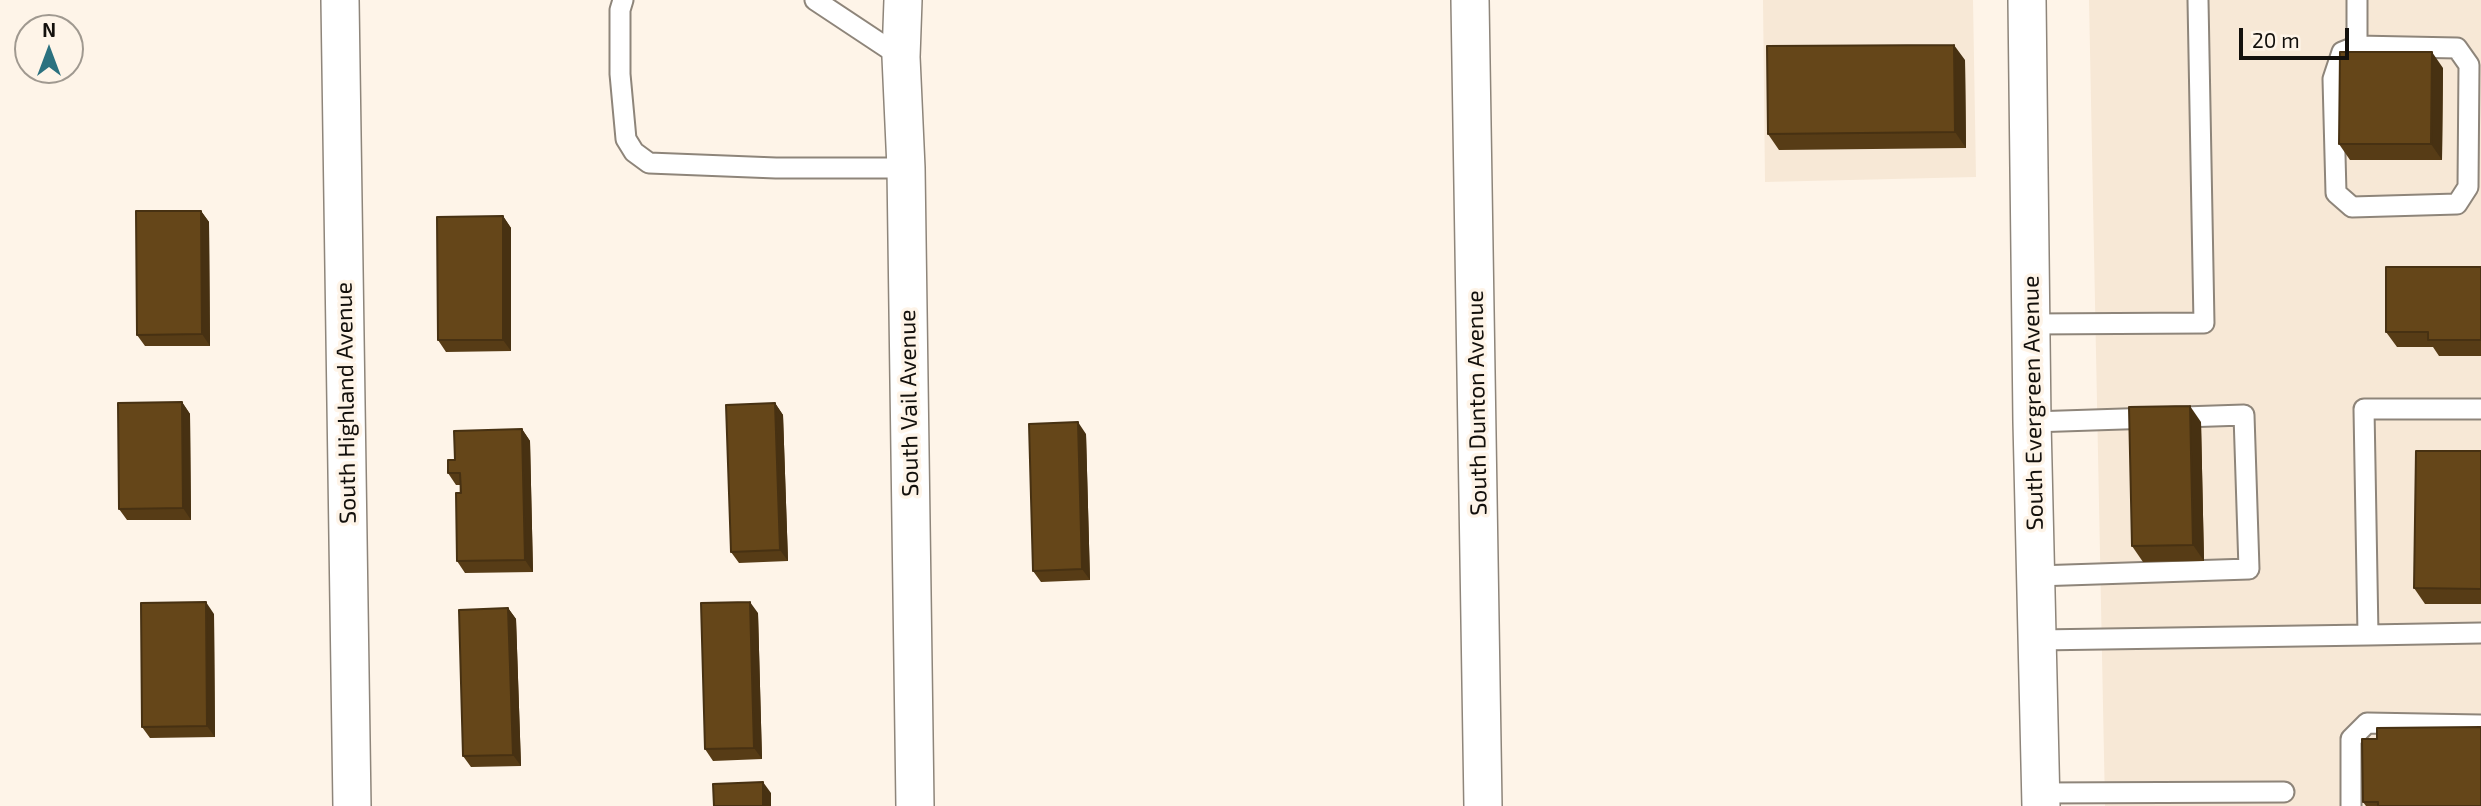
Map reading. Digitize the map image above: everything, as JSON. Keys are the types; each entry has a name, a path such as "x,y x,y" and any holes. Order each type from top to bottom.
{"street":[{"name":"South Highland Avenue","path":"340,0 352,806"},
{"name":"South Vail Avenue","path":"902,0 915,806"},
{"name":"South Dunton Avenue","path":"1470,0 1483,806"},
{"name":"South Evergreen Avenue","path":"2027,0 2032,422 2041,800"}],"lane":[{"path":"623,0 620,10 620,75 626,139 634,152 649,163 776,168 906,167"},
{"path":"815,0 901,57"},
{"path":"2357,0 2357,46"},
{"path":"2031,324 2204,323 2198,4"},
{"path":"2357,46 2457,48 2469,65 2474,148 2468,187 2457,204 2351,207 2336,193 2333,79 2342,52 2357,46"},
{"path":"2368,635 2364,409 2481,409"},
{"path":"2032,422 2244,415 2249,569 2036,576"},
{"path":"2038,640 2481,633"},
{"path":"2351,806 2351,739 2367,723 2481,725"},
{"path":"2041,800 2284,792"}],"shaded area":[{"path":"1763,0 1973,0 1976,177 1765,182"},
{"path":"2089,0 2481,0 2481,806 2105,806"}],"building":[{"path":"1954,45 1955,132 1768,134 1767,46"},
{"path":"2340,52 2432,52 2431,144 2339,144"},
{"path":"136,211 201,211 202,334 137,335"},
{"path":"503,216 503,340 438,340 437,217"},
{"path":"2386,267 2481,267 2481,340 2428,340 2428,332 2386,332"},
{"path":"182,402 183,508 119,509 118,403"},
{"path":"775,403 780,550 731,552 726,405"},
{"path":"2190,406 2193,545 2132,546 2129,407"},
{"path":"1078,422 1082,569 1033,571 1029,424"},
{"path":"522,429 525,560 457,561 456,493 461,493 460,473 448,473 448,460 455,460 454,431"},
{"path":"2416,451 2481,451 2481,589 2414,588"},
{"path":"206,602 207,726 142,727 141,603"},
{"path":"750,602 754,748 705,749 701,603"},
{"path":"508,608 513,755 463,756 459,610"},
{"path":"2481,727 2481,806 2378,806 2378,802 2363,802 2362,739 2377,739 2377,728"},
{"path":"763,782 763,806 714,806 713,784"}]}
